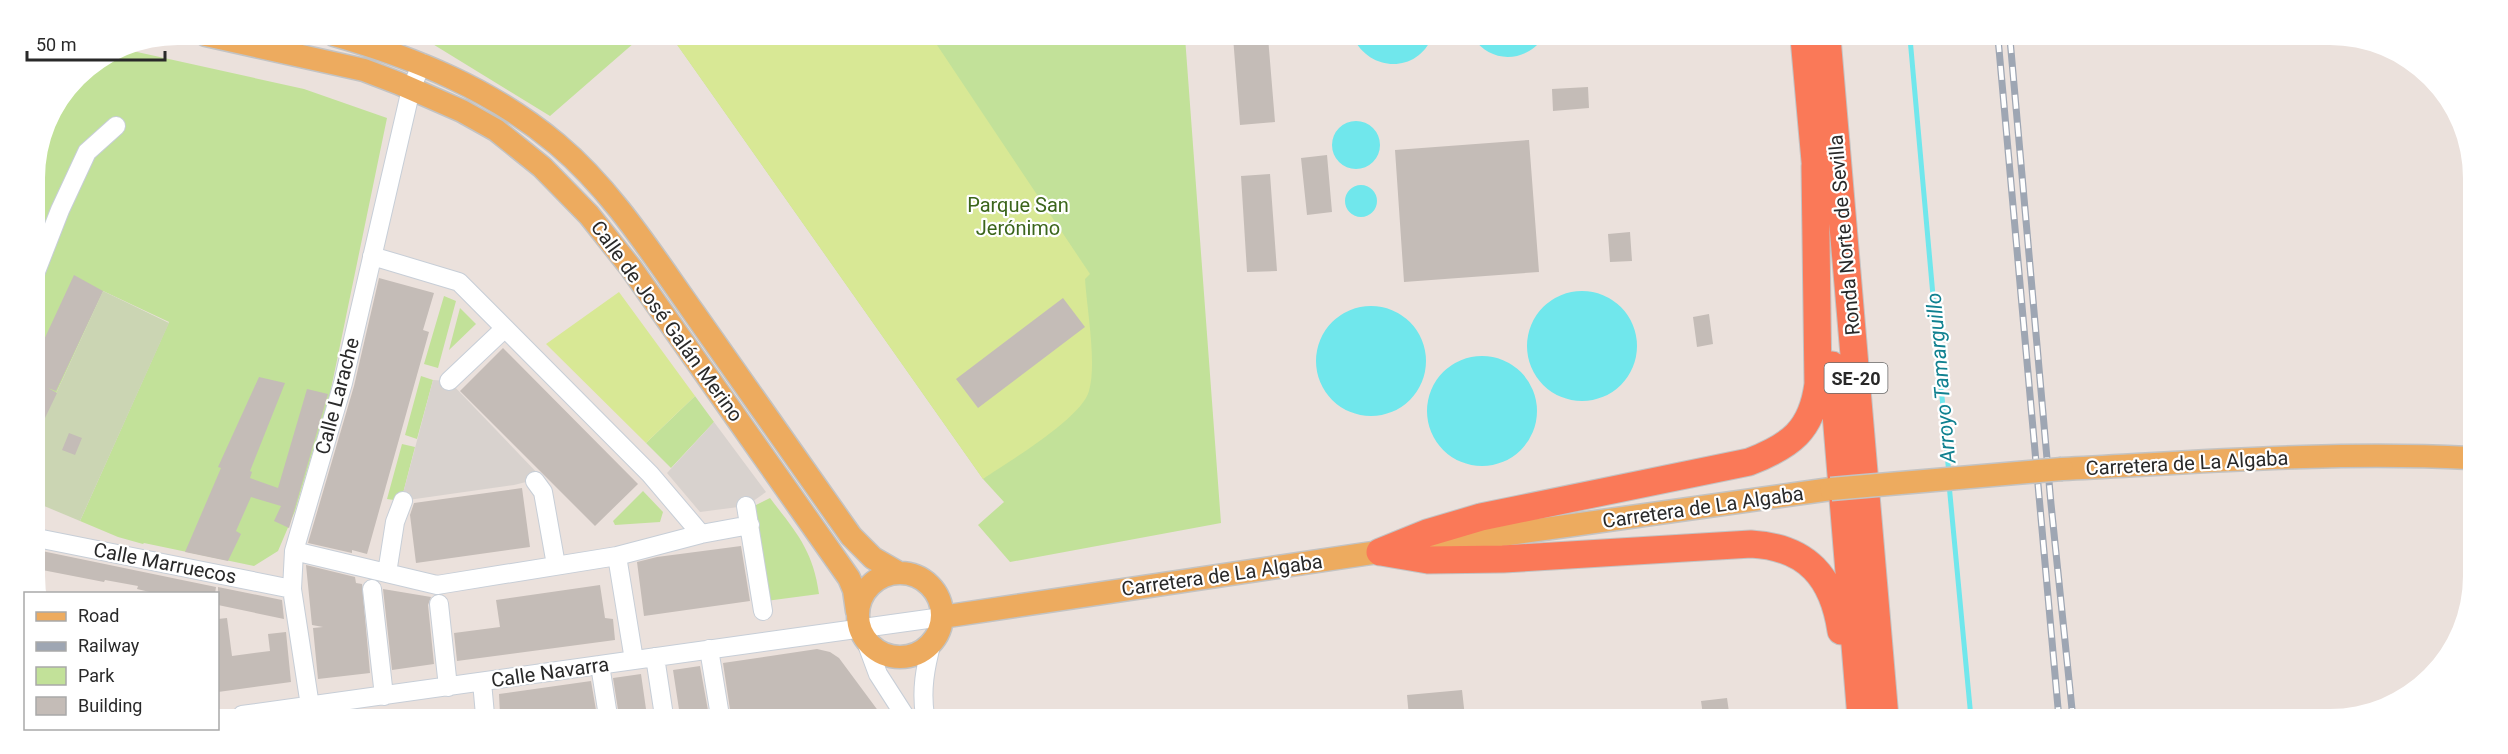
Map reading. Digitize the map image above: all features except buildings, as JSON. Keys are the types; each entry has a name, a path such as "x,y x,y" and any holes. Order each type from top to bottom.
{"highway":[{"name":"Ronda Norte de Sevilla","path":"1805,45 1860,709"},
{"name":"Ronda Norte de Sevilla","path":"1828,45 1884,709"},
{"path":"1380,552 1427,533 1480,517 1749,462 1778,451 1791,441 1810,414 1818,384 1815,166"},
{"path":"1380,552 1428,560 1503,559 1751,544 1770,545 1792,552 1821,576 1837,605 1852,709"}],"main road":[{"name":"Calle de José Galán Merino","path":"254,45 364,70 454,107 496,130 542,167 589,215 631,268 849,578 854,590 860,626"},
{"name":"Calle de José Galán Merino","path":"365,45 422,63 456,78 507,108 557,144 597,182 645,243 851,536 873,558 899,573 914,575 958,601 1000,608"},
{"name":"Carretera de La Algaba","path":"942,617 1380,552 1832,489 2062,469 2270,459 2433,456 2463,458"},
{"path":"899,573 882,576 868,587 859,602 860,626 881,654 892,657 914,655 932,642 937,635 942,617 940,603 930,586"}],"street":[{"name":"Calle Larache","path":"310,706 292,589 294,551 342,382 411,89 422,63"},
{"path":"45,248 87,152 116,126"},
{"path":"372,256 459,282 650,474 701,534"},
{"path":"449,381 504,329"},
{"path":"539,486 556,565"},
{"path":"384,696 375,578 403,501"},
{"path":"747,506 763,610"},
{"path":"294,551 438,596 556,565 617,556 701,534 750,525"},
{"name":"Calle Marruecos","path":"45,540 292,589"},
{"path":"617,556 634,660"},
{"path":"438,596 448,687"},
{"name":"Calle Navarra","path":"287,709 310,706 336,709 384,696 860,626 942,617"},
{"path":"860,626 878,674 900,709"},
{"path":"924,709 922,696 924,672 932,642"},
{"path":"709,649 719,709"},
{"path":"655,657 663,709"},
{"path":"600,665 607,709"},
{"path":"482,682 484,709"}],"green space":[{"path":"434,45 632,45 550,116"},
{"name":"Parque San Jerónimo","path":"677,45 1186,45 1221,523 1010,562 978,525 1004,502 983,479"},
{"path":"677,45 937,45 1090,274 1085,279 1092,351 1089,391 1073,414 1059,426 983,479"},
{"path":"137,52 304,89 387,118 330,394 295,511 278,551 254,566 143,544 118,537 80,521 169,322 103,291 45,417 45,169 52,135 67,104 84,84 104,67"},
{"path":"103,291 169,323 80,521 45,506 45,417"},
{"path":"619,292 695,396 646,443 546,344"},
{"path":"444,296 456,301 438,368 424,364"},
{"path":"460,308 476,324 449,350"},
{"path":"421,376 433,380 417,439 405,435"},
{"path":"695,396 714,422 671,468 646,443"},
{"path":"402,444 415,447 401,501 387,499"},
{"path":"643,491 663,512 660,522 615,525 613,521"},
{"path":"770,498 808,553 819,594 766,601 752,507"}],"shaded area":[{"path":"433,380 449,381 542,478 514,485 401,501"},
{"path":"714,422 766,492 746,506 700,512 667,473"}],"water":[{"path":"1358,45 1427,45 1416,58 1393,64 1370,57"},
{"path":"1537,45 1528,52 1508,57 1498,56 1480,46"},
{"path":"1356,121 1373,128 1380,145 1373,162 1356,169 1339,162 1332,145 1339,128"},
{"path":"1361,185 1373,189 1377,201 1373,213 1361,217 1349,213 1345,201 1349,189"},
{"path":"1582,291 1603,295 1621,307 1633,325 1637,346 1633,367 1621,385 1603,397 1582,401 1561,397 1543,385 1531,367 1527,346 1531,325 1543,307 1561,295"},
{"path":"1371,306 1392,310 1410,322 1422,340 1426,361 1422,382 1410,400 1392,412 1371,416 1350,412 1332,400 1320,382 1316,361 1320,340 1332,322 1350,310"},
{"path":"1482,356 1503,360 1521,372 1533,390 1537,411 1533,432 1521,450 1503,462 1482,466 1461,462 1443,450 1431,432 1427,411 1431,390 1443,372 1461,360"}],"waterway":[{"name":"Arroyo Tamarguillo","path":"1911,45 1949,475"},
{"name":"Arroyo Tamarguillo","path":"1949,484 1970,709"}],"railway":[{"path":"1999,45 2058,709"},
{"path":"2011,45 2051,504 2072,709"}]}
